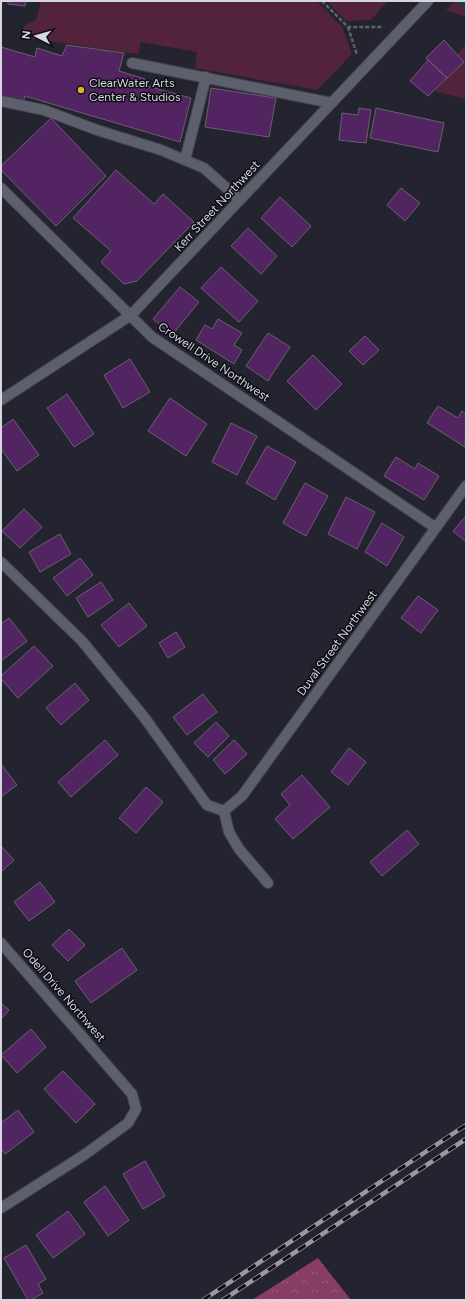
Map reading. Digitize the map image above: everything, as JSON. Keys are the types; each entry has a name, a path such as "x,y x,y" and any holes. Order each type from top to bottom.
{"street":[{"name":"Kerr Street Northwest","path":"1,400 131,315 428,1"},
{"path":"132,63 332,103"},
{"path":"185,160 206,78"},
{"path":"1,101 44,110 97,130 161,150 204,168 240,200"},
{"name":"Crowell Drive Northwest","path":"1,188 152,337 436,528"},
{"name":"Duval Street Northwest","path":"224,811 242,796 466,486"},
{"path":"1,562 82,641 144,717 206,805 224,811 229,832 239,849 268,883"},
{"name":"Odell Drive Northwest","path":"1,943 132,1094 136,1109 128,1123 84,1155 1,1208"}],"path":[{"path":"322,1 348,27 358,59"},
{"path":"348,27 388,27"}],"shaded area":[{"path":"41,1 317,1 342,27 352,54 317,90 195,68 197,52 141,42 138,54 22,37 24,26 36,20"},
{"path":"327,1 388,1 371,20 346,21"},
{"path":"455,1 466,1 466,17 446,10"},
{"path":"466,44 466,99 434,91 463,62 457,55"}],"green space":[{"path":"318,1258 351,1300 252,1300"}],"building":[{"path":"8,1 26,1 25,6 8,4"},
{"path":"444,40 464,62 447,78 426,58"},
{"name":"ClearWater Arts Center & Studios","path":"67,45 124,53 119,71 145,79 143,85 191,98 180,142 25,96 23,102 1,96 1,47 35,57 37,48 62,56"},
{"path":"428,60 447,78 428,96 410,81"},
{"path":"211,88 276,98 269,137 205,127"},
{"path":"359,108 371,110 366,143 339,140 342,113 358,115"},
{"path":"376,108 444,123 438,152 370,138"},
{"path":"51,118 106,176 56,226 1,170 1,166"},
{"path":"116,170 154,204 163,194 194,222 137,281 124,284 101,262 111,251 73,218"},
{"path":"401,188 420,203 405,221 387,205"},
{"path":"280,197 311,226 292,247 261,218"},
{"path":"248,228 277,256 261,274 231,246"},
{"path":"221,267 258,301 239,322 201,288"},
{"path":"180,287 199,302 172,335 153,319"},
{"path":"218,319 242,333 234,345 242,350 234,364 196,340 205,325 212,329"},
{"path":"268,333 290,347 268,381 246,366"},
{"path":"365,336 379,350 363,365 349,351"},
{"path":"313,355 342,384 316,410 287,381"},
{"path":"130,359 150,392 123,408 104,375"},
{"path":"67,394 94,434 74,447 47,408"},
{"path":"170,398 207,424 186,456 148,431"},
{"path":"438,406 458,418 462,411 466,414 465,447 427,423"},
{"path":"13,419 39,455 17,471 1,449 1,428"},
{"path":"231,423 257,436 237,475 212,462"},
{"path":"267,446 296,462 275,500 246,483"},
{"path":"396,457 415,469 418,463 439,476 424,500 384,476"},
{"path":"305,483 328,496 306,536 283,523"},
{"path":"346,497 375,512 357,549 328,534"},
{"path":"24,509 42,527 20,548 2,531"},
{"path":"466,516 466,542 453,531"},
{"path":"382,523 404,537 387,566 365,552"},
{"path":"60,534 71,554 40,572 29,552"},
{"path":"80,558 93,575 67,596 53,578"},
{"path":"101,582 113,600 88,617 76,598"},
{"path":"418,596 438,610 421,633 401,618"},
{"path":"129,603 147,626 119,647 101,625"},
{"path":"9,618 27,641 1,661 1,624"},
{"path":"176,632 185,647 168,658 159,643"},
{"path":"34,646 53,666 18,698 1,679 1,676"},
{"path":"75,683 89,700 61,725 46,708"},
{"path":"203,694 217,712 187,735 173,717"},
{"path":"216,722 229,736 208,757 194,743"},
{"path":"105,740 118,755 71,797 58,782"},
{"path":"234,740 247,754 225,774 213,760"},
{"path":"349,748 366,762 348,785 331,772"},
{"path":"1,764 17,785 2,796 1,795"},
{"path":"302,775 330,807 293,839 275,819 290,805 281,794"},
{"path":"146,787 163,802 136,833 119,818"},
{"path":"407,830 419,844 382,876 370,862"},
{"path":"1,846 14,860 1,872"},
{"path":"40,882 55,902 29,921 14,902"},
{"path":"69,929 85,945 68,961 52,945"},
{"path":"122,948 137,970 91,1003 75,981"},
{"path":"1,1003 9,1010 1,1019"},
{"path":"31,1029 46,1047 17,1073 1,1055"},
{"path":"63,1071 95,1104 76,1123 44,1089"},
{"path":"18,1110 34,1132 5,1154 1,1149 1,1123"},
{"path":"145,1161 165,1196 143,1209 123,1174"},
{"path":"105,1186 129,1220 108,1236 84,1202"},
{"path":"68,1211 85,1234 53,1258 36,1235"},
{"path":"26,1245 46,1279 38,1284 43,1293 31,1300 28,1300 4,1258"}],"waterway":[{"path":"458,1 466,5"}],"railway":[{"path":"203,1300 466,1125"},
{"path":"223,1300 466,1139"}],"place":[{"name":"ClearWater Arts Center & Studios","path":"81,90"}]}
